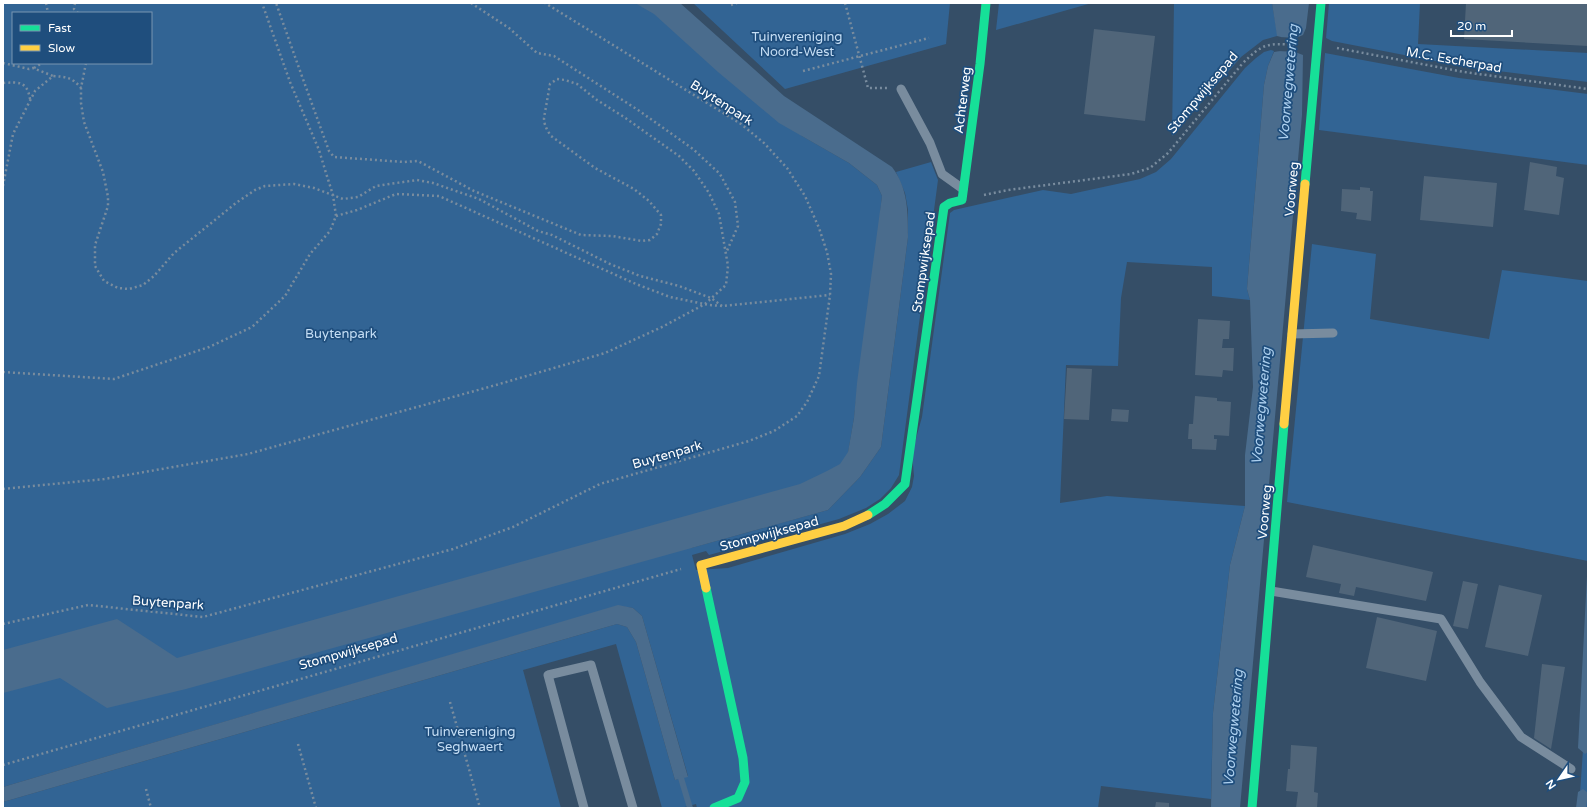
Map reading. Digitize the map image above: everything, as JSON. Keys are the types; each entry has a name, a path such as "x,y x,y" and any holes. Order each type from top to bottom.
{"street":[{"name":"Achterweg","path":"962,200 986,3"},
{"name":"Voorweg","path":"1252,808 1321,3"},
{"name":"Stompwijksepad","path":"701,565 844,526 876,510 895,497 905,484 944,207 950,202 962,200"},
{"path":"701,565 743,758 744,782 738,798 714,808"}],"lane":[{"path":"900,88 930,142 942,174 964,190"},
{"path":"1292,334 1333,333"},
{"path":"1270,591 1441,619 1480,682 1521,737 1571,769"},
{"path":"584,808 548,675 591,665 633,808"}],"path":[{"path":"75,3 74,9 77,12"},
{"path":"3,372 114,379 209,347 252,327 285,296 310,254 330,230 336,216 333,195 319,150 290,82 262,3"},
{"path":"3,489 104,479 248,454 496,385 605,353 662,327 705,304 726,285 728,266 719,214 709,193 694,171 679,156 624,117 597,100 577,84 565,80 557,79 550,84 544,118 544,124 547,131 551,136 595,168 634,189 649,201 660,216 661,220 657,234 650,240 642,241 612,236 581,235 474,191 418,161 404,162 334,157 329,151 298,68 276,3"},
{"path":"471,3 509,28 537,53 554,56 638,110 693,149 720,174 735,202 738,226 726,254"},
{"name":"Buytenpark","path":"3,624 88,605 203,616 452,549 513,527 600,484 749,441 774,431 797,416 807,402 819,376 830,295 831,274 827,252 820,228 805,196 787,168 764,143 741,124 545,3"},
{"path":"731,5 737,3"},
{"path":"844,3 868,88 900,88"},
{"path":"803,70 929,38"},
{"name":"Stompwijksepad","path":"962,200 1008,190 1131,174 1150,168 1168,153 1242,64 1259,48 1268,44 1297,45"},
{"name":"M.C. Escherpad","path":"1318,45 1464,72 1588,89"},
{"path":"3,63 29,69 40,64"},
{"path":"86,64 81,88 81,103 84,122 103,172 108,197 108,206 95,245 95,266 104,281 118,288 129,289 143,285 154,276 174,253 225,211 255,190 265,186 294,184 314,188 343,199 358,197 376,186 417,180 433,183 479,199 538,231 552,235 610,264 640,276 678,286 710,298 722,306"},
{"path":"33,68 53,76 68,77 77,83 81,88"},
{"path":"3,186 13,134 35,91 53,76"},
{"path":"3,83 19,82 26,87 30,100"},
{"path":"336,216 357,210 396,194 439,196 636,284 670,297 722,306 830,295"},
{"name":"Stompwijksepad","path":"3,764 672,570 701,565"},
{"path":"450,702 480,808"},
{"path":"298,744 316,808"},
{"path":"146,789 151,808"}],"green space":[{"name":"Buytenpark","path":"3,3 667,3 802,136 849,163 877,185 882,196 880,213 882,216 854,418 842,488 688,534 691,548 828,510 860,477 881,447 908,237 908,210 905,193 896,172 931,162 938,180 899,475 891,488 880,499 866,508 839,519 709,555 706,551 692,555 696,570 728,568 845,534 870,524 888,514 905,501 912,487 914,476 912,453 922,417 950,213 954,210 1043,190 1071,194 1140,179 1156,172 1171,159 1245,68 1264,52 1271,50 1274,51 1268,66 1264,85 1247,289 1250,300 1212,296 1212,267 1127,262 1121,298 1118,366 1066,365 1060,503 1107,496 1245,506 1230,565 1213,713 1211,799 1101,786 1098,808 697,808 696,804 681,808 662,808 616,644 523,670 561,808 3,808 3,802 617,624 627,627 636,642 675,780 688,776 642,616 633,608 618,606 3,787"},
{"name":"Tuinvereniging Noord-West","path":"693,3 950,3 946,44 785,89"},
{"path":"999,3 1092,3 996,30"},
{"path":"1174,3 1272,3 1277,36 1263,40 1241,57 1172,136"},
{"path":"1329,3 1420,3 1418,44 1588,53 1588,82 1466,67 1332,41 1326,38"},
{"path":"1325,53 1459,78 1588,94 1588,165 1319,130"},
{"path":"1312,244 1376,254 1370,319 1489,339 1502,270 1588,281 1588,561 1287,502"},
{"path":"1588,677 1588,808 1579,808"}],"water":[{"path":"635,3 680,3 784,96 892,167 901,183 906,200 908,237 881,447 860,477 828,510 186,689 107,708 60,678 3,693 3,650 117,619 177,658 800,484 840,464 848,452 854,418 857,383 882,196 877,185 849,163 779,123 718,72 654,14"},
{"name":"Voorwegwetering","path":"1272,3 1309,3 1306,28 1303,35 1296,38 1295,52 1303,55 1302,115 1240,808 1211,808 1213,713 1230,565 1245,506 1245,455 1253,387 1250,300 1247,289 1264,85 1268,66 1274,52 1280,51 1281,37 1277,36"},
{"path":"1588,557 1588,752 1585,754 1578,748"},
{"path":"618,605 633,608 642,616 688,777 675,780 636,642 627,627 617,624 3,802 3,787"},
{"path":"1583,789 1588,793 1586,808 1576,808 1578,792"}],"pier":[{"path":"1279,37 1298,38 1297,52 1278,51"}],"building":[{"path":"1466,3 1588,3 1588,46 1464,39"},
{"path":"1094,29 1155,36 1145,121 1084,114"},
{"path":"1530,162 1557,167 1556,176 1564,178 1559,215 1524,210"},
{"path":"1424,176 1497,183 1493,227 1420,220"},
{"path":"1360,187 1370,188 1370,191 1373,191 1371,221 1356,219 1357,213 1341,211 1342,189 1360,190"},
{"path":"1198,319 1230,321 1229,339 1223,339 1222,348 1234,348 1233,371 1223,370 1222,377 1195,375"},
{"path":"1067,368 1092,369 1089,420 1064,419"},
{"path":"1195,396 1217,398 1217,401 1231,402 1229,436 1214,435 1214,439 1217,439 1216,450 1192,449 1192,439 1188,439 1189,424 1193,424"},
{"path":"1112,409 1129,410 1128,422 1111,421"},
{"path":"1313,545 1433,572 1426,601 1356,587 1354,596 1339,593 1341,584 1306,577"},
{"path":"1463,581 1478,584 1468,629 1453,626"},
{"path":"1499,585 1542,595 1528,656 1485,647"},
{"path":"1377,617 1437,631 1426,681 1366,668"},
{"path":"1542,664 1565,667 1551,749 1534,738"},
{"path":"1291,745 1317,747 1314,792 1318,793 1317,808 1296,808 1298,792 1286,791 1288,769 1290,769"},
{"path":"1156,802 1169,803 1169,808 1155,808"}],"waterway":[{"path":"681,778 690,808"}],"traffic: fast":[{"path":"868,515 885,504 905,484 944,207 950,203 962,200 980,64 986,3"},
{"path":"1305,184 1321,3"},
{"path":"1252,808 1284,424"},
{"path":"706,588 743,758 745,782 738,798 714,808"}],"traffic: slow":[{"path":"1284,424 1305,184"},
{"path":"706,588 701,565 844,526 868,515"}],"park label":[{"name":"Tuinvereniging Seghwaert","path":"470,738"}]}
